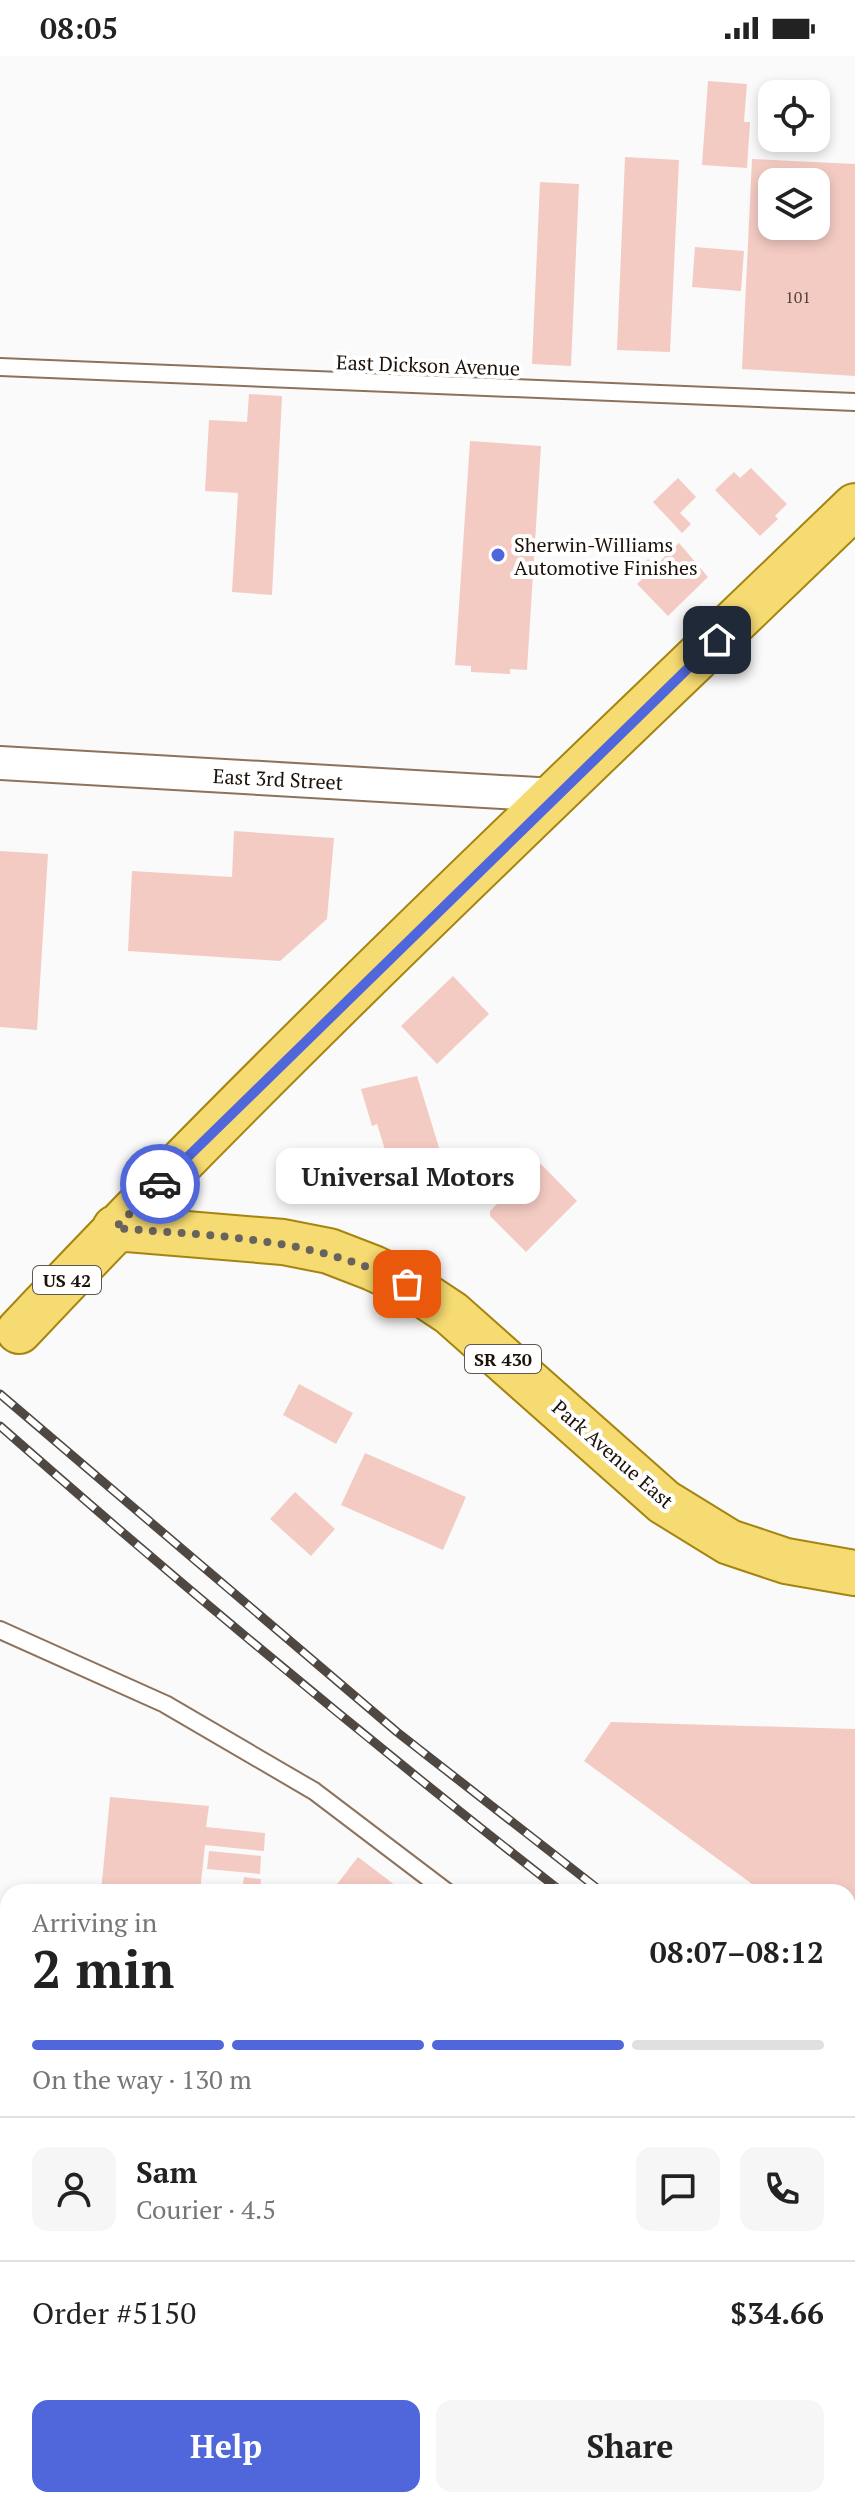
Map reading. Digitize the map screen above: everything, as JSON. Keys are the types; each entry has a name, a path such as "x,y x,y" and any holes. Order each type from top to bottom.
{"main road":[{"name":"US 42","path":"19,1331 115,1228 555,795 855,506"},
{"name":"Park Avenue East","path":"115,1228 283,1242 329,1251 373,1268 407,1284 451,1313 664,1502 729,1542 786,1561 855,1573"}],"street":[{"name":"East 3rd Street","path":"0,763 555,795"}],"lane":[{"name":"East Dickson Avenue","path":"0,367 855,402"},
{"path":"0,1630 165,1704 314,1791 436,1884"}],"building":[{"path":"708,81 747,84 744,122 750,122 747,168 702,165"},
{"path":"625,157 679,160 670,352 617,350"},
{"path":"752,159 855,164 855,376 742,369"},
{"path":"540,182 579,184 571,366 532,364"},
{"path":"695,247 744,251 741,291 692,287"},
{"path":"249,394 282,396 272,595 232,592 238,493 205,491 209,420 247,422"},
{"name":"Sherwin-Williams Automotive Finishes","path":"470,441 541,446 527,670 510,669 510,674 471,672 471,666 455,665"},
{"path":"751,468 787,504 775,516 778,519 760,536 715,490 734,472 740,478"},
{"path":"678,478 696,497 680,513 691,524 682,533 653,502"},
{"path":"679,543 708,577 668,616 637,584 642,579 635,572 648,559 655,566"},
{"path":"234,831 334,838 327,919 280,961 128,951 132,871 232,877"},
{"path":"0,851 48,854 37,1030 0,1027"},
{"path":"453,976 489,1014 437,1064 401,1026"},
{"path":"417,1076 441,1154 391,1169 377,1124 372,1126 361,1089"},
{"path":"539,1162 577,1201 526,1252 490,1216 490,1211"},
{"path":"299,1384 353,1413 336,1444 283,1415"},
{"path":"365,1453 466,1497 443,1550 341,1505"},
{"path":"295,1492 335,1529 311,1556 270,1519"},
{"path":"611,1722 855,1729 855,1884 752,1884 584,1761"},
{"path":"110,1797 209,1806 206,1827 265,1833 264,1851 205,1845 201,1884 102,1884"},
{"path":"209,1851 261,1856 260,1874 207,1869"},
{"path":"358,1857 393,1884 337,1884"},
{"path":"244,1877 261,1879 261,1884 243,1884"}],"railway":[{"path":"0,1394 397,1732 592,1884"},
{"path":"0,1426 278,1663 552,1884"}],"way so far":[{"path":"160,1184 115,1228 283,1242 329,1251 407,1284"}],"place":[{"name":"Sherwin-Williams Automotive Finishes","path":"498,555"},
{"name":"Universal Motors","path":"407,1284"}],"route":[{"path":"160,1184 717,640"}]}
